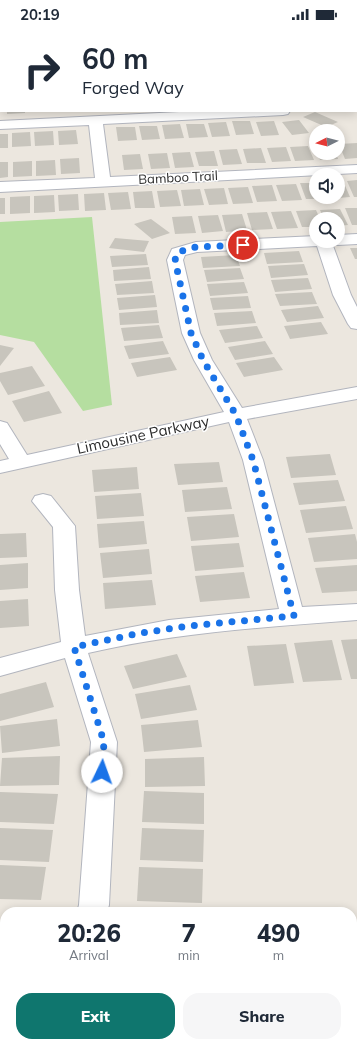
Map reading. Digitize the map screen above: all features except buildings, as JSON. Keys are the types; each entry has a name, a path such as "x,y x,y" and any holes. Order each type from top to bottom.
{"street":[{"path":"73,28 78,28"},
{"path":"0,125 263,112"},
{"path":"95,120 103,180"},
{"name":"Bamboo Trail","path":"0,187 103,180 357,169"},
{"path":"345,240 357,239"},
{"path":"294,616 253,460 236,415 203,360 191,333 175,260 178,252 196,247 309,242"},
{"path":"325,248 342,295 357,324"},
{"name":"Limousine Parkway","path":"0,467 236,415 357,393"},
{"path":"0,427 21,462"},
{"path":"43,501 64,526 67,590 74,647 104,742 93,907"},
{"path":"0,667 74,647 141,633 188,626 294,616 357,612"}],"green space":[{"path":"92,217 112,405 83,411 34,342 0,335 0,222"}],"route":[{"path":"102,772 104,742 93,703 74,647 141,633 188,626 294,616 253,460 236,415 203,360 191,333 175,260 178,252 196,247 243,245"}]}
